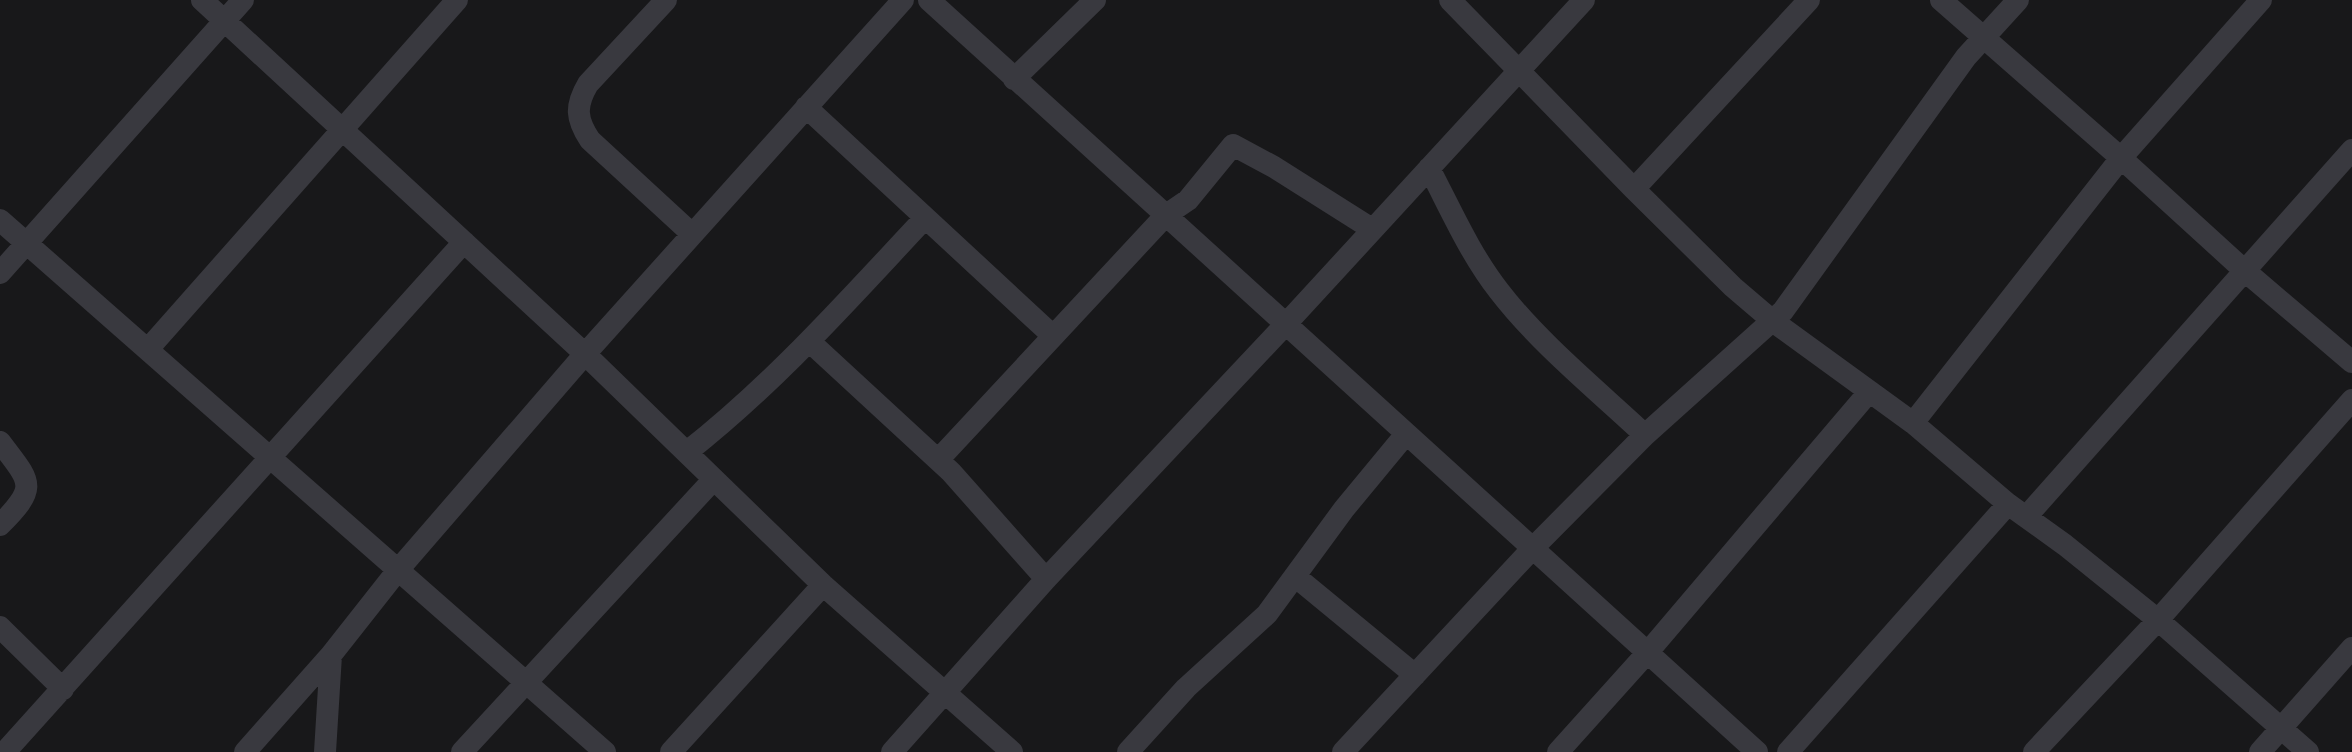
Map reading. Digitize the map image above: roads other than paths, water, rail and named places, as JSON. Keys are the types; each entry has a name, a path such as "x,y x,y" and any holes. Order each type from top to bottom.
{"street":[{"path":"202,0 585,354 823,585 1012,752"},
{"path":"0,273 243,0"},
{"path":"148,348 457,0"},
{"path":"666,0 588,84 579,99 577,114 590,140 692,234"},
{"path":"245,752 331,655 398,570 585,354 903,0"},
{"path":"929,0 1758,752"},
{"path":"1014,79 1095,0"},
{"path":"1450,0 1733,287 1774,322 1913,423 2017,510 2158,620 2308,752"},
{"path":"892,752 943,692 1046,579 1285,325 1584,0"},
{"path":"1634,189 1809,0"},
{"path":"1941,0 2121,158 2245,271 2352,362"},
{"path":"1343,752 1532,549 1645,435 1774,322 1797,294 1982,37 2018,0"},
{"path":"1913,423 2121,158 2261,0"},
{"path":"806,107 1052,335"},
{"path":"938,460 1166,215 1188,200 1228,149 1234,145 1274,166 1372,229"},
{"path":"1788,752 2245,271 2352,150"},
{"path":"1429,168 1475,256 1499,292 1538,334 1645,435"},
{"path":"687,452 744,405 809,341 925,218"},
{"path":"0,220 605,752"},
{"path":"5,752 464,242"},
{"path":"809,341 938,460 1046,579"},
{"path":"1558,752 1648,652 1869,392"},
{"path":"2034,752 2158,620 2352,400"},
{"path":"1128,752 1186,688 1267,614 1344,509 1406,434"},
{"path":"0,442 23,471 28,486 21,504 0,525"},
{"path":"462,752 714,479"},
{"path":"1296,577 1415,675"},
{"path":"671,752 823,585"},
{"path":"0,627 63,689"},
{"path":"2260,752 2352,648"},
{"path":"325,752 331,655"}]}
